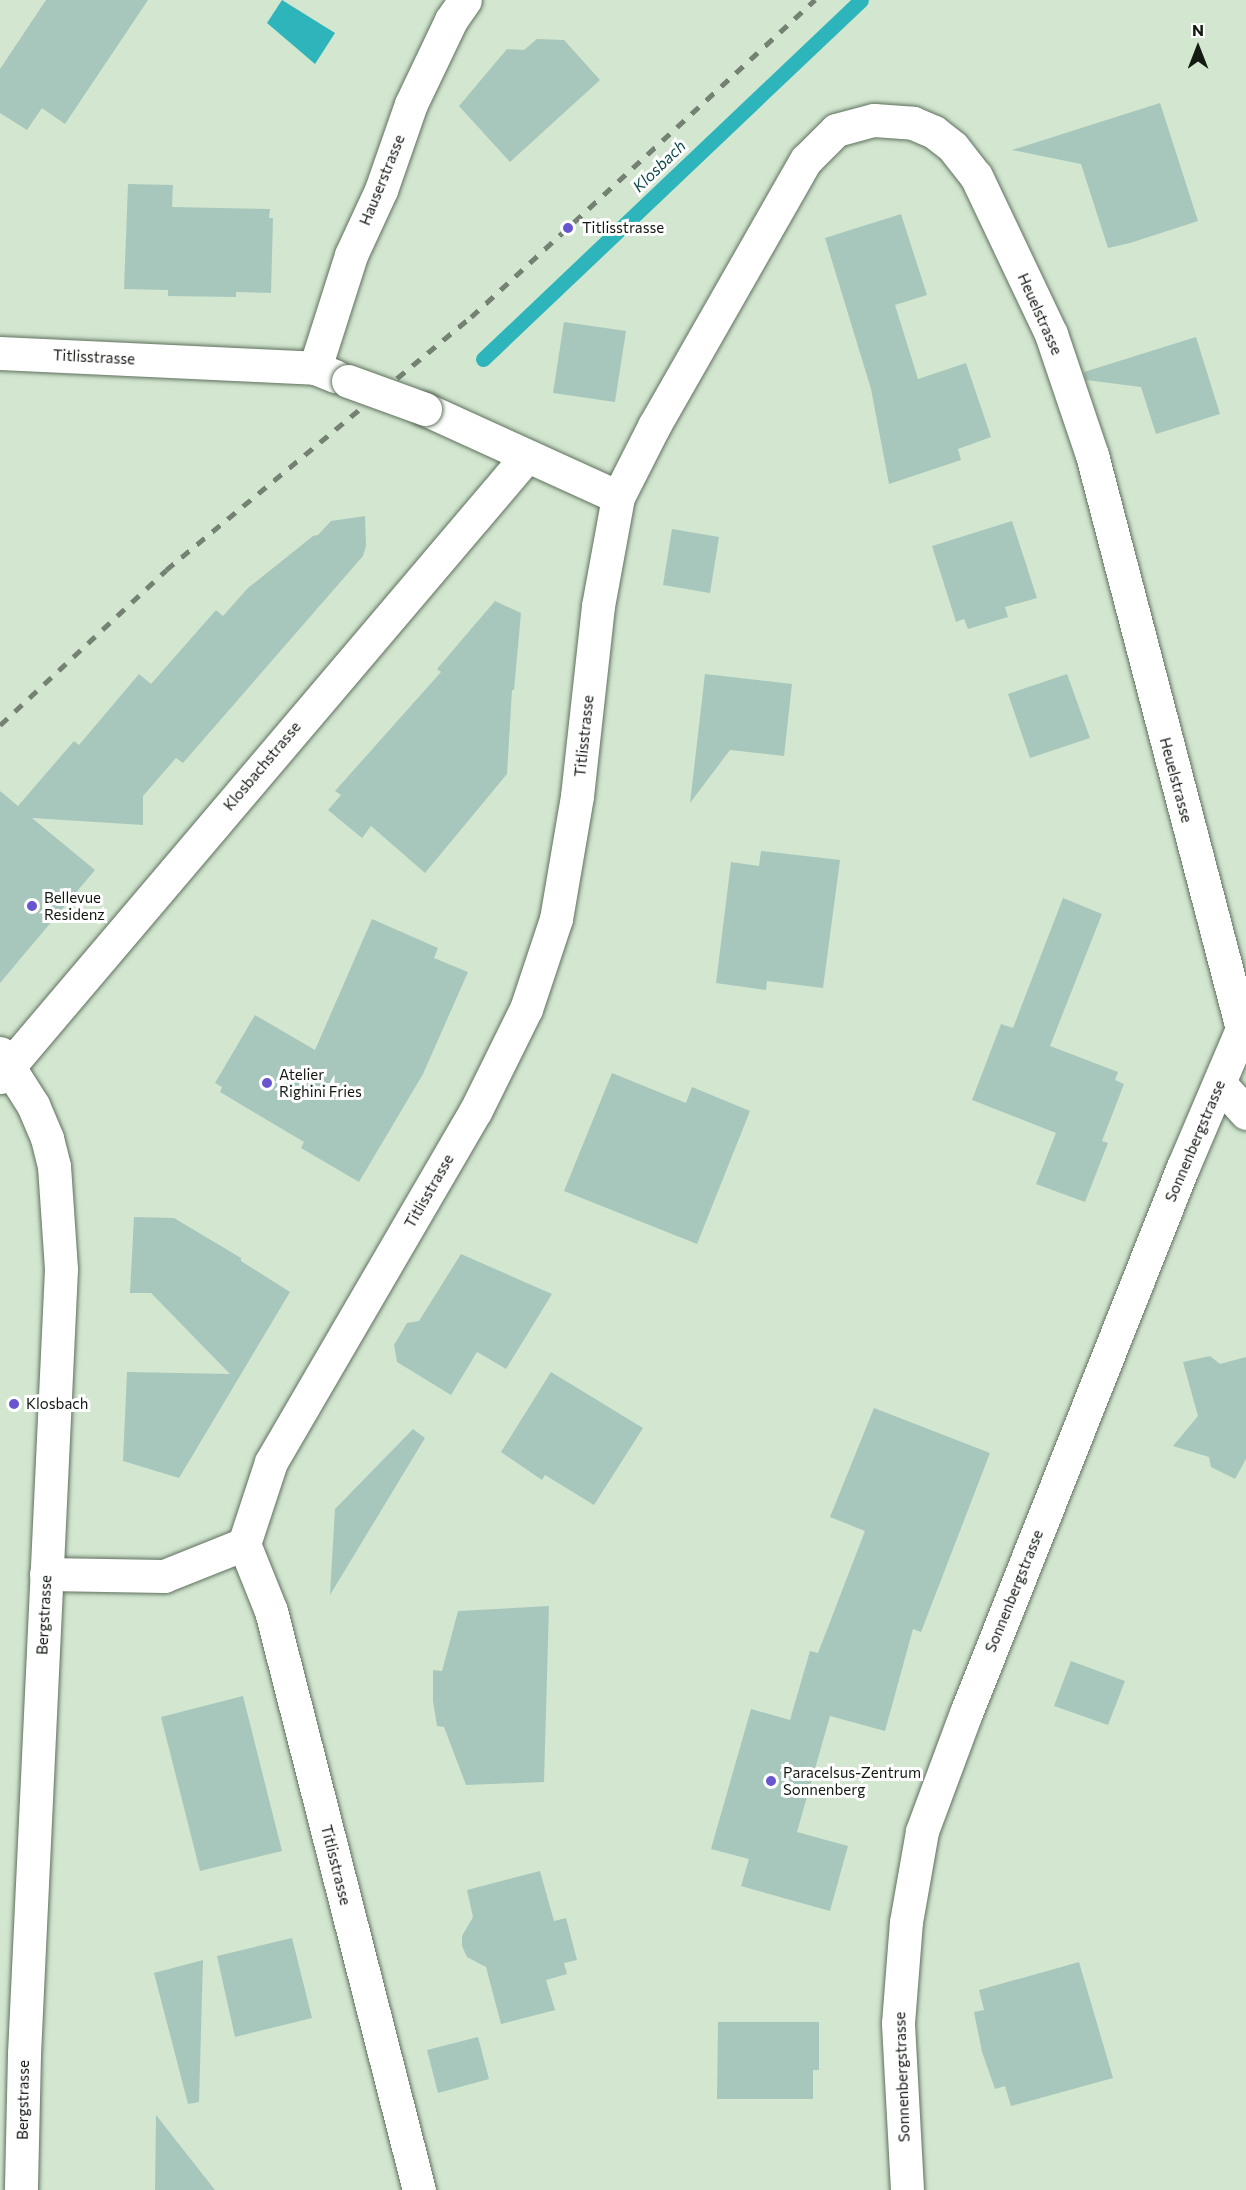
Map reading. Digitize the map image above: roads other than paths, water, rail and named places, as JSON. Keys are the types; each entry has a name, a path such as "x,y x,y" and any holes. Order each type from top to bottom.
{"street":[{"name":"Hauserstrasse","path":"315,368 351,255 381,190 411,104 451,20 465,0"},
{"name":"Heuelstrasse","path":"618,497 654,426 806,160 836,130 874,120 913,123 934,132 953,147 976,176 1051,334 1092,455 1244,1024"},
{"name":"Titlisstrasse","path":"0,353 315,368 425,409 618,497 598,606 578,796 556,918 526,1009 475,1112 271,1462 244,1544 271,1611 419,2190"},
{"name":"Klosbachstrasse","path":"3,1065 526,457"},
{"name":"Sonnenbergstrasse","path":"907,2190 898,2023 906,1922 922,1831 966,1713 1178,1178 1244,1024"},
{"name":"Bergstrasse","path":"3,1065 33,1105 47,1138 56,1186 61,1269 24,2043 21,2190"},
{"path":"1220,1084 1246,1113"},
{"path":"46,1574 164,1576 244,1544"}],"water":[{"path":"282,0 335,33 315,64 267,23"}],"waterway":[{"name":"Klosbach","path":"483,359 861,0"}],"railway":[{"path":"0,725 166,570 471,317 815,0"}],"place":[{"name":"Titlisstrasse","path":"568,228"},
{"name":"Bellevue Residenz","path":"32,906"},
{"name":"Atelier Righini Fries","path":"267,1083"},
{"name":"Klosbach","path":"14,1404"},
{"name":"Paracelsus-Zentrum Sonnenberg","path":"771,1781"}]}
